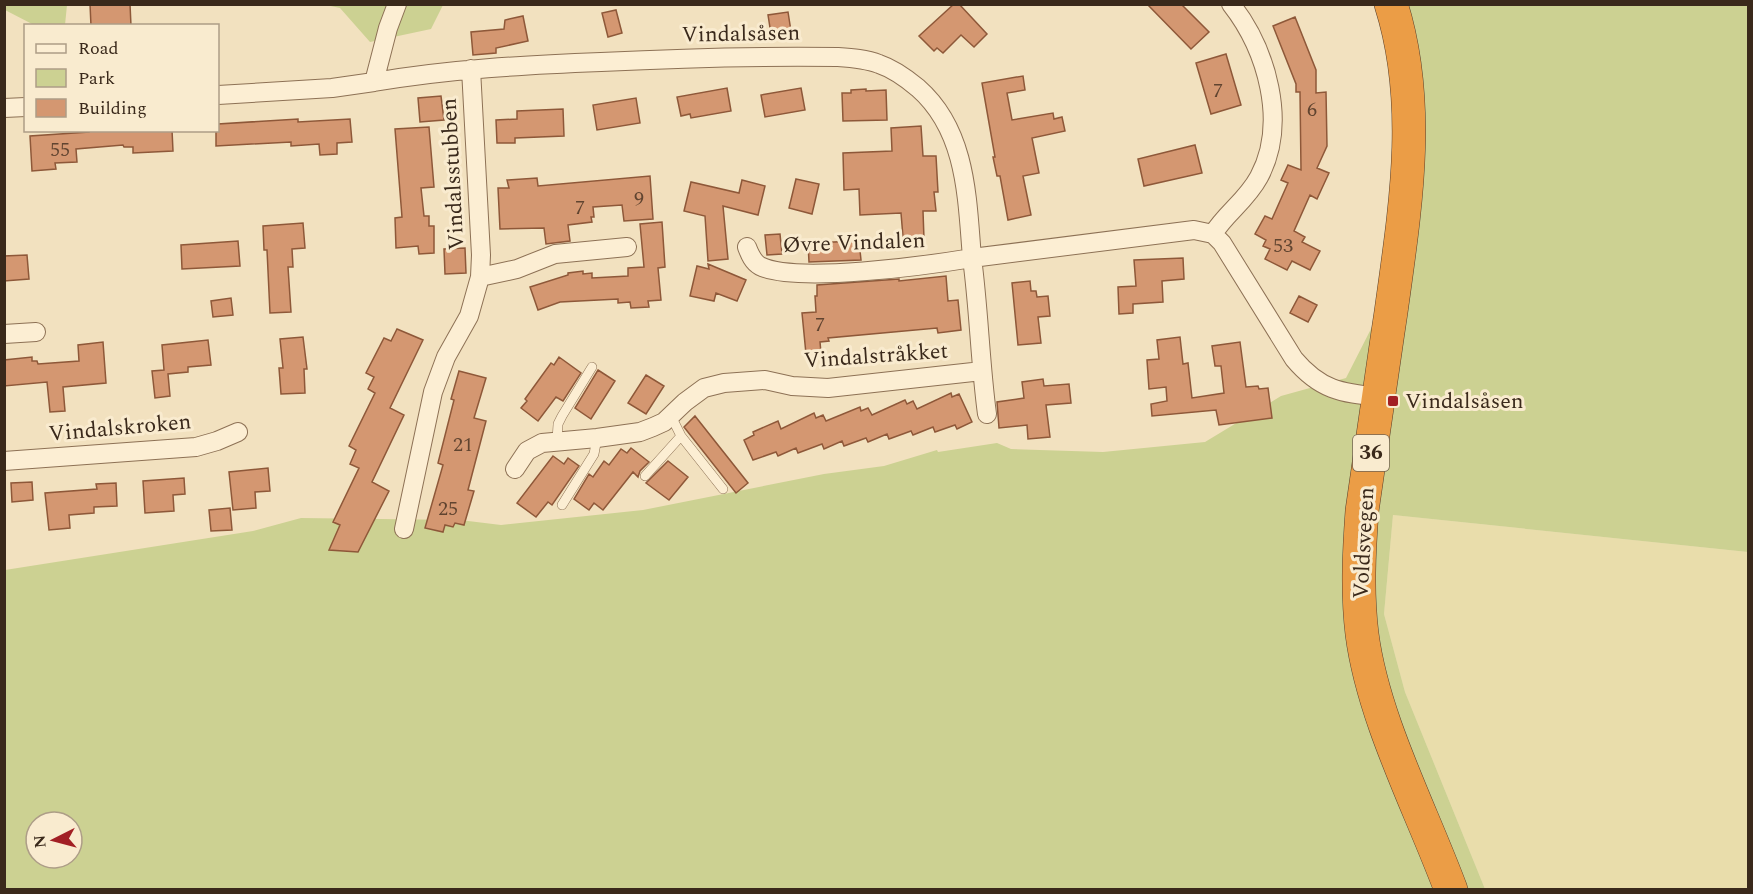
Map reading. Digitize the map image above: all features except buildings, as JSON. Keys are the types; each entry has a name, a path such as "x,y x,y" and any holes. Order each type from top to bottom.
{"highway":[{"name":"Voldsvegen","path":"1391,4 1406,64 1410,126 1399,251 1362,511 1359,550 1362,636 1367,664 1384,721 1451,890"}],"street":[{"path":"374,82 388,28 397,4"},
{"path":"1213,234 1239,206 1260,176 1270,145 1272,123 1272,101 1268,81 1249,32 1231,4"},
{"name":"Vindalsåsen","path":"219,95 332,88 427,73 471,69 659,59 838,57 877,63 907,78 936,106 955,142 966,189 987,414"},
{"name":"Vindalsstubben","path":"404,529 435,384 446,357 469,316 480,277 471,69"},
{"path":"4,108 24,107"},
{"path":"972,258 1194,230 1213,234 1222,243 1294,359 1306,373 1320,384 1335,390 1379,397"},
{"name":"Vindalsstubben","path":"480,277 516,270 555,254 627,247"},
{"name":"Øvre Vindalen","path":"747,248 758,265 777,271 800,273 885,269 972,258"},
{"path":"4,334 36,332"},
{"name":"Vindalstråkket","path":"515,469 533,446 557,441 640,432 671,416 704,388 733,381 765,380 792,386 828,388 982,371"},
{"name":"Vindalskroken","path":"4,461 196,447 238,432"}],"lane":[{"path":"557,441 558,424 592,367"},
{"path":"671,416 681,436 723,489"},
{"path":"645,476 681,436"},
{"path":"562,505 594,454 597,438"}],"shaded area":[{"path":"1393,515 1748,552 1748,889 1485,889 1405,692 1384,614"}],"green space":[{"path":"4,5 67,5 65,24 32,24 5,10"},
{"path":"326,5 443,5 431,29 370,42 340,8"},
{"path":"1374,5 1748,5 1748,552 1393,515 1384,614 1405,692 1485,889 5,890 5,570 253,531 301,518 460,520 501,525 643,510 824,474 884,466 937,450 938,452 997,443 1011,449 1103,452 1205,442 1281,396 1346,378 1374,323 1391,213 1396,119 1387,48"}],"place":[{"name":"Vindalsåsen","path":"1393,401"}]}
